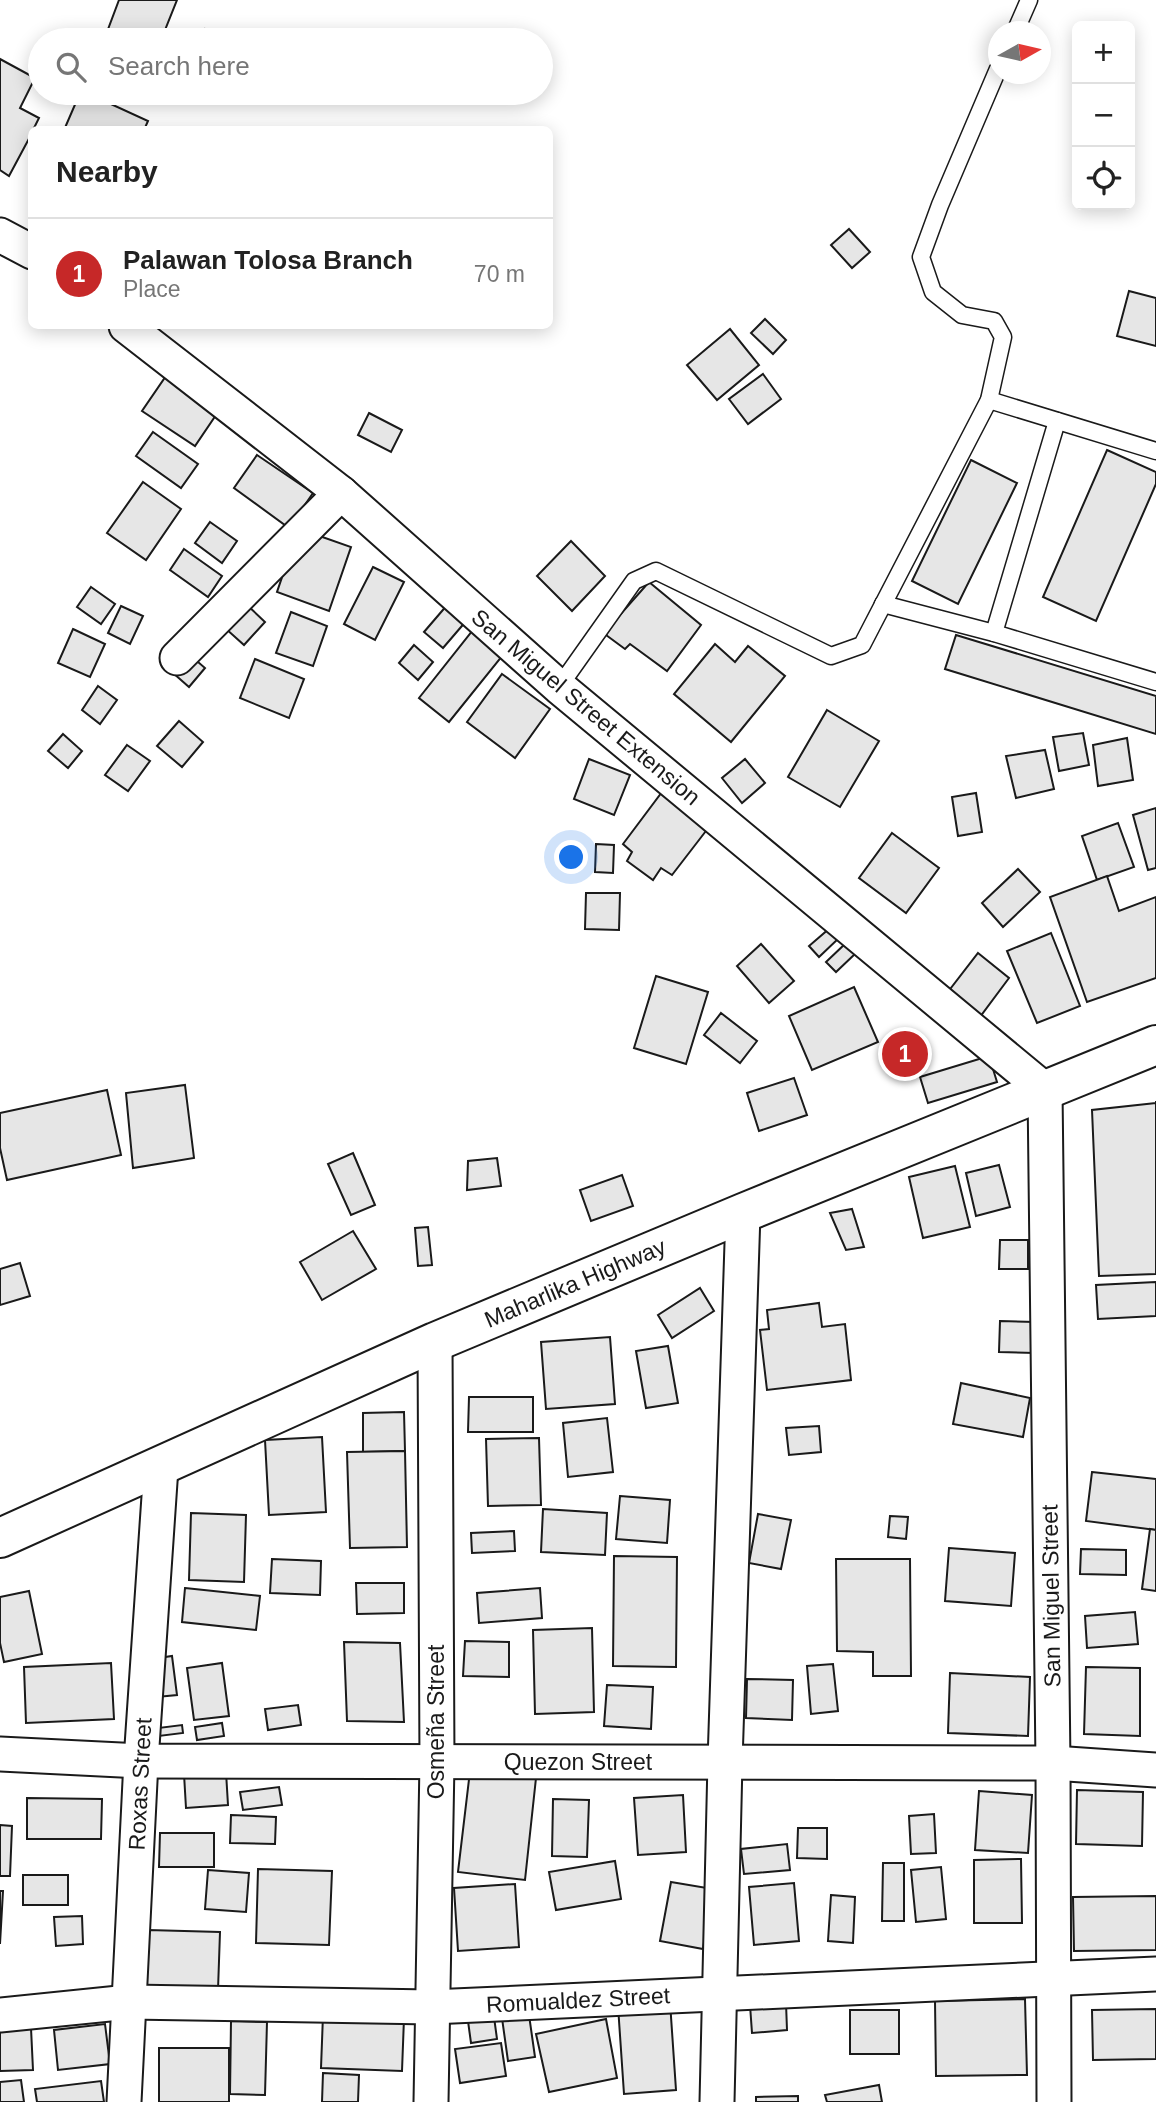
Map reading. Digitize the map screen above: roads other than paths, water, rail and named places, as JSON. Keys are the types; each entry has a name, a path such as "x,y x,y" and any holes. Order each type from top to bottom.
{"highway":[{"name":"Maharlika Highway","path":"0,1538 435,1342 1156,1045"}],"street":[{"path":"0,235 28,250"},
{"name":"San Miguel Street Extension","path":"130,329 341,493 559,687 1045,1090"},
{"path":"177,658 341,493"},
{"name":"San Miguel Street","path":"1045,1090 1054,1763 1055,2102"},
{"path":"717,2102 743,1213"},
{"name":"Osmeña Street","path":"431,2102 437,1762 435,1342"},
{"name":"Roxas Street","path":"124,2102 141,1760 160,1467"},
{"name":"Quezon Street","path":"0,1754 141,1760 1054,1763 1156,1770"},
{"name":"Romualdez Street","path":"0,2015 128,2002 431,2007 1156,1975"}],"lane":[{"path":"1020,21 1029,0"},
{"path":"559,687 634,581 656,571 831,656 862,645 989,400 1003,337 995,321 962,315 933,292 921,257 940,205 992,84"},
{"path":"989,400 1156,451"},
{"path":"994,633 1057,421"},
{"path":"883,604 994,633 1156,682"}],"place":[{"name":"Palawan Tolosa Branch","path":"905,1054"}]}
